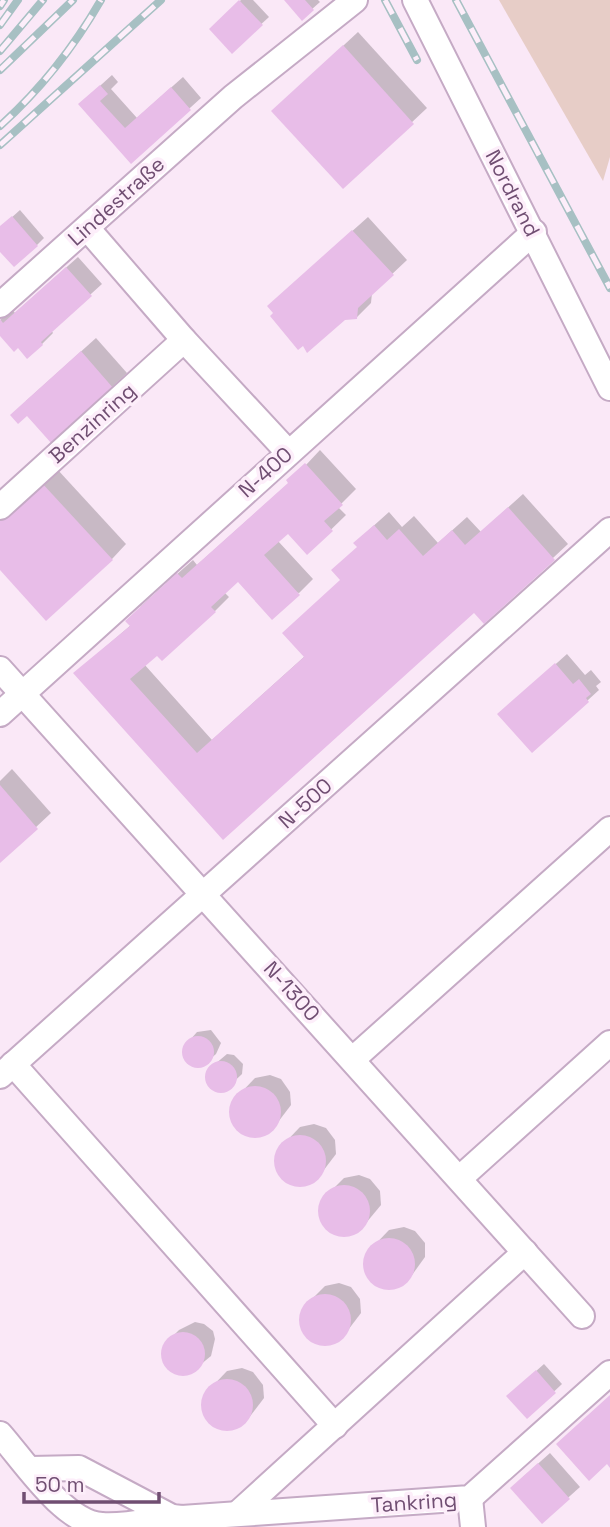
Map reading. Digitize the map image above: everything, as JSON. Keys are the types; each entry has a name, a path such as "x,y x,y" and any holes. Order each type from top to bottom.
{"lane":[{"name":"Lindestraße","path":"0,305 233,97 355,0"},
{"name":"Nordrand","path":"415,0 610,387"},
{"path":"87,228 184,340 287,452"},
{"name":"N-400","path":"0,714 287,452 534,232"},
{"name":"Benzinring","path":"0,507 184,340"},
{"name":"N-500","path":"7,1070 610,530"},
{"name":"N-1300","path":"0,669 205,893 582,1316"},
{"path":"353,1059 610,829"},
{"path":"460,1178 610,1044"},
{"path":"7,1070 335,1426"},
{"path":"237,1514 525,1252"},
{"name":"Tankring","path":"0,1434 52,1496 76,1516 101,1525 172,1517 237,1514 300,1518 470,1498 610,1373"},
{"path":"32,1469 79,1468 172,1517"},
{"path":"470,1498 473,1527"}],"shaded area":[{"path":"499,0 610,0 610,157 603,181"}],"building":[{"path":"239,0 263,25 232,54 209,29"},
{"path":"284,0 305,0 314,10 302,21"},
{"path":"343,45 414,124 343,189 271,111"},
{"path":"100,85 108,94 100,101 125,128 171,87 191,110 131,164 78,104"},
{"path":"12,216 38,246 14,267 0,252 0,226"},
{"path":"352,230 394,275 358,308 357,319 345,320 307,353 303,346 298,350 270,316 273,313 267,306"},
{"path":"66,267 92,296 41,342 43,345 27,359 18,348 14,352 0,336 0,319 3,323"},
{"path":"81,351 114,389 52,444 27,416 18,424 10,415"},
{"path":"305,463 343,505 324,521 333,531 307,555 288,534 264,555 300,595 272,620 238,582 211,607 216,612 162,661 157,656 130,679 197,753 304,657 282,633 340,580 331,570 357,547 353,543 374,525 387,540 399,529 423,556 452,530 465,545 508,507 555,560 484,624 474,613 223,840 73,673 130,626 125,621 177,573 182,578 288,483 286,480"},
{"path":"41,482 113,560 46,621 0,570 0,520"},
{"path":"555,663 573,684 579,679 591,694 586,698 589,702 532,753 497,714"},
{"path":"0,785 38,829 0,863"},
{"path":"198,1036 209,1041 214,1052 209,1063 198,1068 187,1063 182,1052 187,1041"},
{"path":"221,1061 232,1066 237,1077 232,1088 221,1093 210,1088 205,1077 210,1066"},
{"path":"255,1086 265,1088 273,1094 279,1102 279,1122 273,1130 265,1136 255,1138 245,1136 237,1130 231,1122 229,1112 231,1102 237,1094 245,1088"},
{"path":"300,1135 310,1137 318,1143 324,1151 324,1171 318,1179 310,1185 300,1187 290,1185 282,1179 276,1171 274,1161 276,1151 282,1143 290,1137"},
{"path":"344,1185 354,1187 362,1193 368,1201 368,1221 362,1229 354,1235 344,1237 334,1235 326,1229 320,1221 318,1211 320,1201 326,1193 334,1187"},
{"path":"389,1238 399,1240 407,1246 413,1254 413,1274 407,1282 399,1288 389,1290 379,1288 371,1282 365,1274 363,1264 365,1254 371,1246 379,1240"},
{"path":"325,1294 335,1296 343,1302 349,1310 349,1330 343,1338 335,1344 325,1346 315,1344 307,1338 301,1330 299,1320 301,1310 307,1302 315,1296"},
{"path":"183,1332 198,1339 205,1354 198,1369 183,1376 168,1369 161,1354 168,1339"},
{"path":"536,1370 556,1393 527,1419 506,1396"},
{"path":"227,1379 237,1381 245,1387 251,1395 251,1415 245,1423 237,1429 227,1431 217,1429 209,1423 203,1415 201,1405 203,1395 209,1387 217,1381"},
{"path":"610,1395 610,1468 607,1464 589,1481 556,1444"},
{"path":"538,1463 570,1499 542,1524 510,1488"}],"railway":[{"path":"0,6 4,0"},
{"path":"0,25 18,0"},
{"path":"0,51 43,0"},
{"path":"0,70 73,0"},
{"path":"0,126 56,67 101,0"},
{"path":"0,145 161,0"},
{"path":"385,0 417,60"},
{"path":"456,0 610,288"}]}
